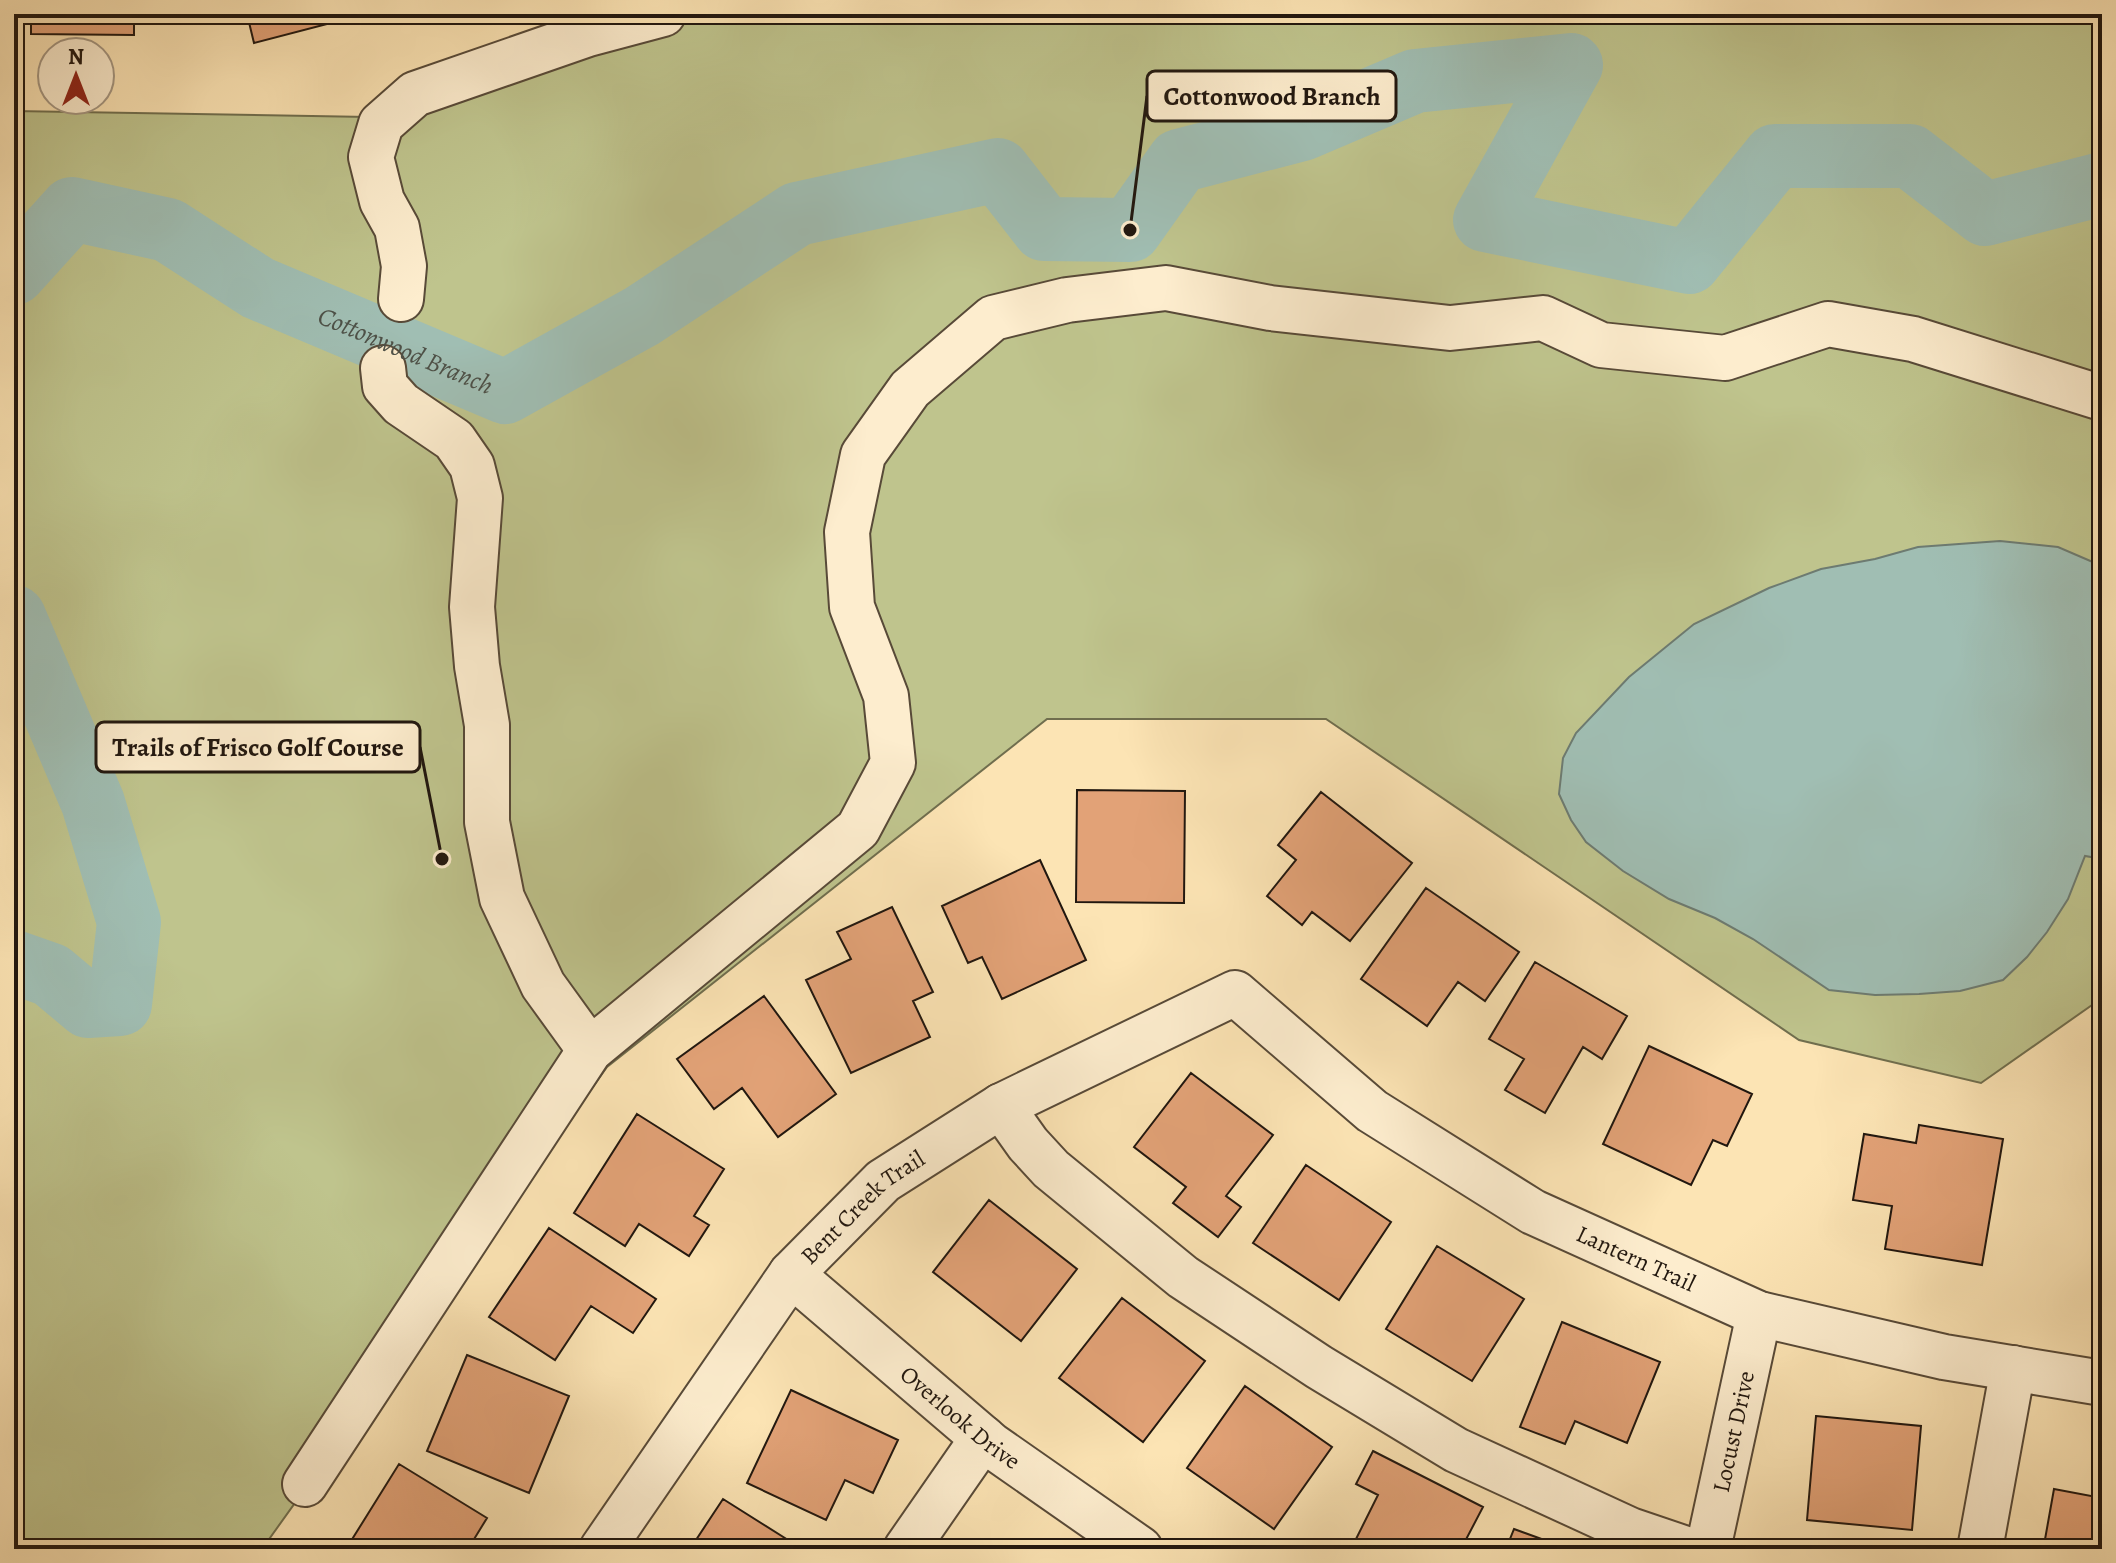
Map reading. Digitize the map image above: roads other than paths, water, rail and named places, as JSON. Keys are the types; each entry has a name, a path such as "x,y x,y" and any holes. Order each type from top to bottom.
{"street":[{"path":"401,299 404,266 397,228 382,201 371,157 381,124 415,94 588,34 663,14"},
{"path":"305,1484 590,1050 858,829 893,763 886,696 852,607 847,532 863,455 910,389 993,318 1067,300 1166,288 1270,308 1450,328 1543,318 1601,345 1725,358 1828,324 1913,339 2102,398"},
{"path":"383,368 385,386 401,404 454,440 472,466 480,498 472,607 477,666 487,725 487,822 502,898 543,985 590,1050"},
{"name":"Bent Creek Trail","path":"602,1549 791,1274 883,1181 1001,1106 1235,993"},
{"name":"Lantern Trail","path":"1235,993 1372,1111 1533,1212 1759,1314 1944,1357 2102,1383"},
{"path":"1001,1106 1028,1144 1051,1169 1183,1277 1295,1352 1456,1450 1630,1530 1686,1549"},
{"name":"Overlook Drive","path":"791,1274 983,1438 1140,1549"},
{"name":"Locust Drive","path":"1708,1549 1759,1314"},
{"path":"1980,1549 2013,1368"},
{"path":"906,1549 983,1438"}],"water":[{"path":"2000,541 2058,547 2102,566 2102,859 2085,856 2068,899 2047,932 2003,980 1960,991 1919,994 1875,995 1829,990 1753,939 1715,918 1669,899 1623,871 1586,842 1559,794 1563,758 1576,733 1629,677 1694,624 1769,588 1821,569 1918,547"}],"waterway":[{"name":"Cottonwood Branch","path":"14,273 72,209 168,230 258,288 505,392 642,316 797,214 998,170 1044,229 1130,230 1179,161 1302,129 1415,81 1571,65 1485,220 1689,262 1775,156 1910,156 1985,214 2102,184"},
{"name":"Cottonwood Branch","path":"14,617 93,803 129,922 120,1004 88,1006 51,975 14,962"}],"place":[{"name":"Cottonwood Branch","path":"1130,230"},
{"name":"Trails of Frisco Golf Course","path":"442,859"}]}
